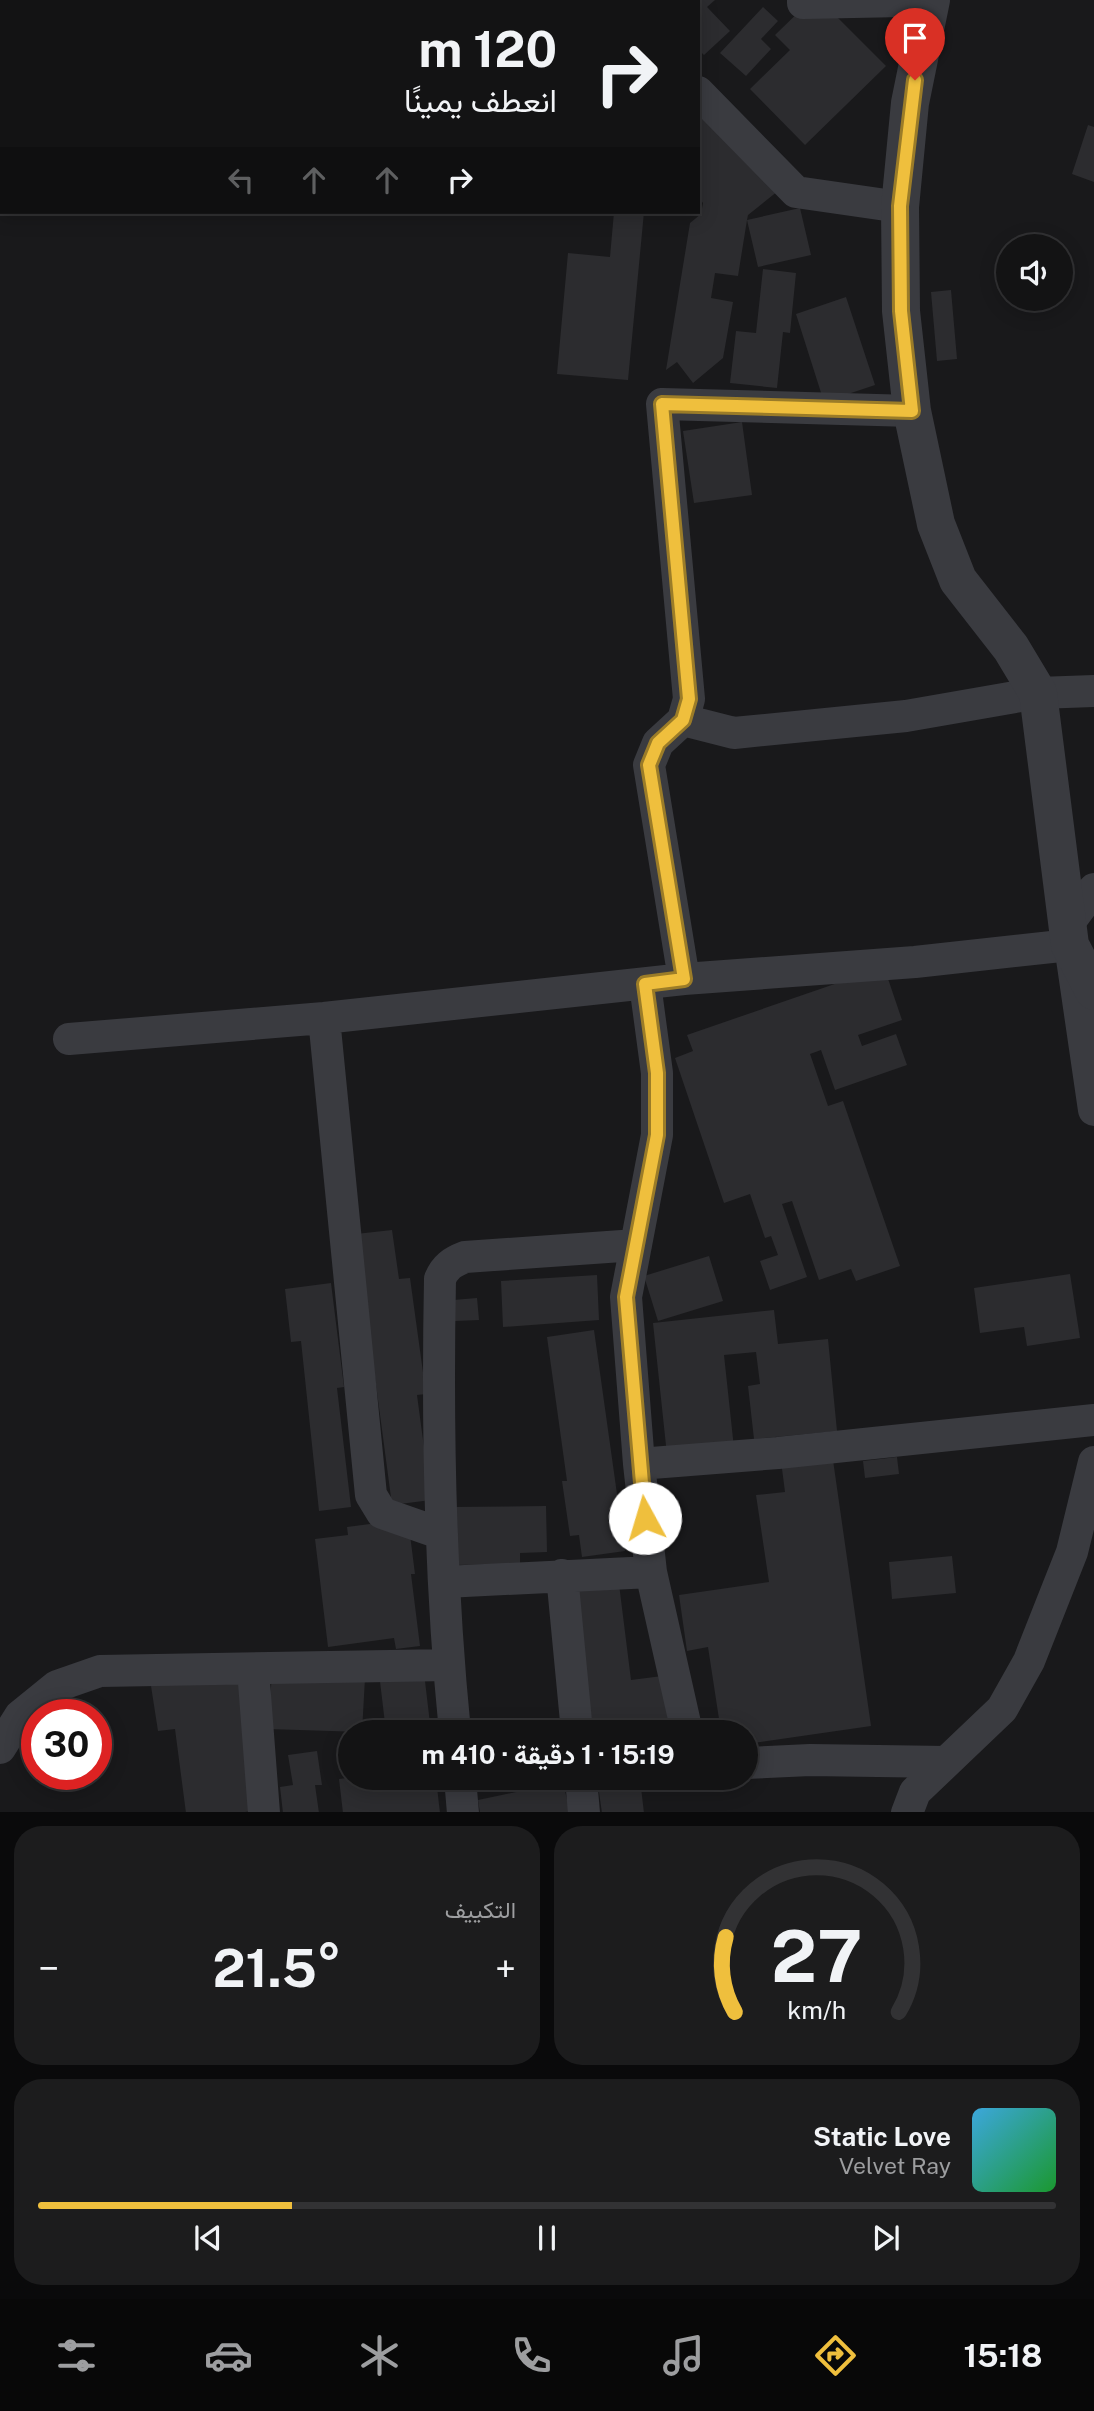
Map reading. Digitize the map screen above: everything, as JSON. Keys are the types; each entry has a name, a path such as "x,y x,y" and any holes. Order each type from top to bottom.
{"street":[{"path":"803,0 803,3 920,5 900,206 901,311 912,411 936,524 958,580 1011,648 1038,693 1094,1110"},
{"path":"700,94 796,192 900,206"},
{"path":"684,979 649,765 658,743 683,720 689,699 662,404 912,411"},
{"path":"683,720 734,733 906,716 1038,693 1094,691"},
{"path":"1069,934 1094,889"},
{"path":"69,1039 324,1018 684,979 915,962 1069,934"},
{"path":"1069,934 1094,991"},
{"path":"645,984 657,1073 657,1135 626,1297 639,1464 652,1572 684,1720"},
{"path":"324,1018 371,1495 382,1513 442,1534"},
{"path":"454,1720 440,1480 440,1287 444,1269 465,1257 636,1245"},
{"path":"639,1464 778,1453 1094,1420"},
{"path":"907,1812 915,1792 1002,1709 1029,1661 1072,1552 1094,1462"},
{"path":"444,1582 562,1574 652,1572"},
{"path":"562,1574 576,1720"},
{"path":"0,1748 20,1716 57,1686 100,1671 449,1665"},
{"path":"253,1669 264,1812"},
{"path":"758,1762 810,1760 946,1762"},
{"path":"461,1790 463,1812"},
{"path":"582,1790 584,1812"}],"building":[{"path":"700,0 715,0 707,7 730,31 704,55 700,51"},
{"path":"811,0 820,0 886,66 805,145 750,89 790,50 775,35"},
{"path":"763,7 778,21 761,39 771,49 746,76 720,53"},
{"path":"700,105 778,191 748,215 738,276 715,273 711,298 733,302 723,358 693,383 677,362 666,370 690,223 701,214 703,203 700,199"},
{"path":"1088,125 1094,127 1094,182 1072,174"},
{"path":"800,208 811,255 758,267 747,220"},
{"path":"614,214 644,214 628,380 557,374 568,253 610,257"},
{"path":"763,269 796,273 790,333 783,332 777,388 730,383 736,331 756,333"},
{"path":"951,290 957,359 937,361 931,292"},
{"path":"846,297 875,385 824,402 796,314"},
{"path":"742,422 752,495 694,503 683,431"},
{"path":"884,967 902,1020 858,1035 862,1046 896,1034 907,1065 835,1090 821,1050 810,1054 828,1106 843,1101 900,1266 856,1281 851,1269 819,1280 792,1201 782,1204 807,1277 770,1290 760,1261 778,1255 771,1236 765,1238 750,1194 724,1203 675,1058 693,1051 687,1035"},
{"path":"392,1230 399,1279 410,1278 426,1394 417,1395 431,1500 392,1505 356,1234"},
{"path":"709,1256 723,1301 658,1321 644,1276"},
{"path":"1070,1274 1080,1338 1027,1346 1024,1327 980,1333 974,1288"},
{"path":"597,1275 599,1320 503,1327 501,1281"},
{"path":"331,1283 344,1387 337,1388 351,1507 319,1511 301,1341 291,1342 285,1289"},
{"path":"477,1298 479,1320 455,1321 453,1300"},
{"path":"774,1310 778,1344 828,1339 837,1431 754,1439 748,1386 760,1384 756,1352 724,1355 734,1448 667,1455 653,1323"},
{"path":"594,1330 625,1551 582,1557 579,1535 570,1536 562,1481 567,1481 547,1337"},
{"path":"832,1453 871,1726 758,1742 758,1720 719,1720 708,1647 687,1651 679,1595 769,1582 756,1495 785,1492 781,1461"},
{"path":"897,1457 899,1474 865,1478 863,1461"},
{"path":"546,1506 547,1552 520,1553 520,1564 453,1565 452,1507"},
{"path":"408,1519 415,1574 411,1574 420,1646 396,1649 394,1638 328,1647 315,1539 348,1535 347,1527"},
{"path":"952,1556 956,1593 892,1599 889,1562"},
{"path":"618,1576 631,1680 670,1675 676,1720 585,1720 572,1582"},
{"path":"377,1656 423,1664 430,1720 385,1720"},
{"path":"272,1673 365,1678 363,1720 338,1720 338,1731 268,1729"},
{"path":"238,1674 257,1810 186,1812 175,1729 158,1731 151,1686"},
{"path":"317,1751 322,1785 315,1785 319,1812 283,1812 280,1787 293,1785 288,1755"},
{"path":"340,1790 437,1790 440,1812 343,1812"},
{"path":"525,1790 565,1790 570,1812 480,1812 478,1800"},
{"path":"599,1790 641,1790 644,1812 602,1812"}],"route":[{"path":"645,1518 626,1297 657,1135 657,1073 645,984 684,979 649,765 658,743 683,720 689,699 662,404 912,411 901,311 900,206 910,103 915,80"}]}
